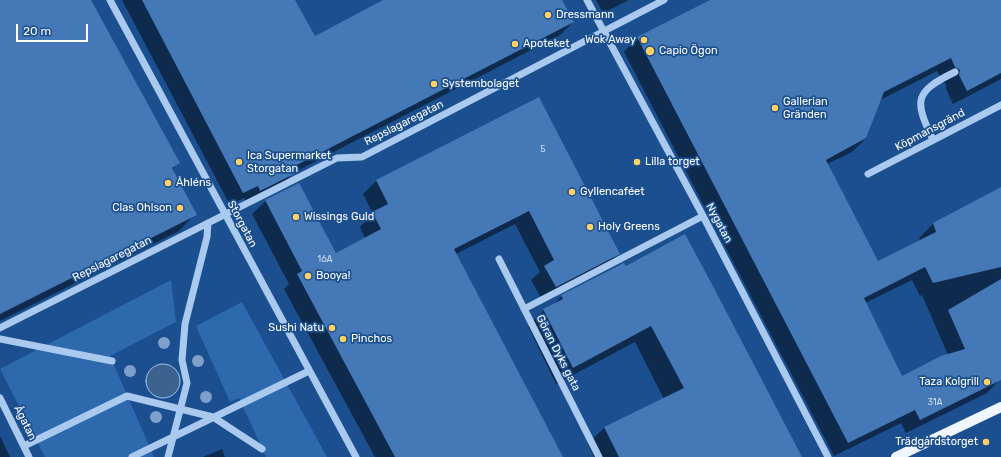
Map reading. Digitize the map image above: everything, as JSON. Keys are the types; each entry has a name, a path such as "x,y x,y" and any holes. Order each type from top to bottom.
{"main road":[{"path":"896,457 1001,407"}],"street":[{"name":"Storgatan","path":"110,0 356,457"},
{"name":"Nygatan","path":"587,0 703,216 828,457"},
{"name":"Repslagaregatan","path":"0,328 337,158 362,157 664,0"},
{"path":"933,140 919,104 923,92 934,82 955,72"},
{"name":"Köpmansgränd","path":"868,174 1001,105"},
{"path":"524,309 703,216"},
{"path":"168,457 187,383 182,360 185,324 207,236 208,223"},
{"name":"Göran Dyks gata","path":"499,259 599,457"},
{"path":"0,339 112,361"},
{"path":"132,457 309,371"},
{"path":"24,446 127,396 181,408 213,418 262,449"},
{"name":"Ågatan","path":"0,398 29,457"}],"shaded area":[{"path":"171,280 176,322 110,356 154,457 45,457 0,369"},
{"path":"242,302 327,457 266,457 239,398 230,402 196,326"},
{"path":"163,364 175,369 180,381 175,393 163,398 151,393 146,381 151,369"}],"building":[{"path":"0,0 91,0 180,163 172,168 197,215 0,314"},
{"path":"142,0 295,0 315,36 383,0 562,0 574,22 291,168 294,174 260,191 258,186 243,193"},
{"path":"710,0 1001,0 1001,73 967,91 959,75 960,70 955,67 951,58 884,92 866,138 826,160 878,261 936,232 933,223 1001,187 1001,267 933,283 925,267 864,298 902,376 941,356 965,349 948,310 1001,279 1001,380 920,420 915,410 848,443 637,37"},
{"path":"539,97 620,254 556,287 544,266 554,260 529,211 454,249 563,457 395,457 297,274 302,271 265,200 299,183 336,253 381,229 372,212 388,204 376,180"},
{"path":"685,234 802,457 619,457 604,427 684,388 651,326 573,368 543,309 563,299 561,295 624,263 626,266"}],"place":[{"name":"Dressmann","path":"548,15"},
{"name":"Wok Away","path":"644,40"},
{"name":"Apoteket","path":"515,44"},
{"name":"Capio Ögon","path":"650,51"},
{"name":"Systembolaget","path":"434,84"},
{"name":"Gallerian Gränden","path":"775,108"},
{"name":"Ica Supermarket Storgatan","path":"239,162"},
{"name":"Lilla torget","path":"637,162"},
{"name":"Åhléns","path":"168,183"},
{"name":"Gyllencaféet","path":"572,192"},
{"name":"Clas Ohlson","path":"180,208"},
{"name":"Wissings Guld","path":"296,217"},
{"name":"Holy Greens","path":"590,227"},
{"name":"Booya!","path":"308,276"},
{"name":"Sushi Natu","path":"332,328"},
{"name":"Pinchos","path":"343,339"},
{"name":"Taza Kolgrill","path":"987,382"},
{"name":"Trädgårdstorget","path":"986,442"}]}
